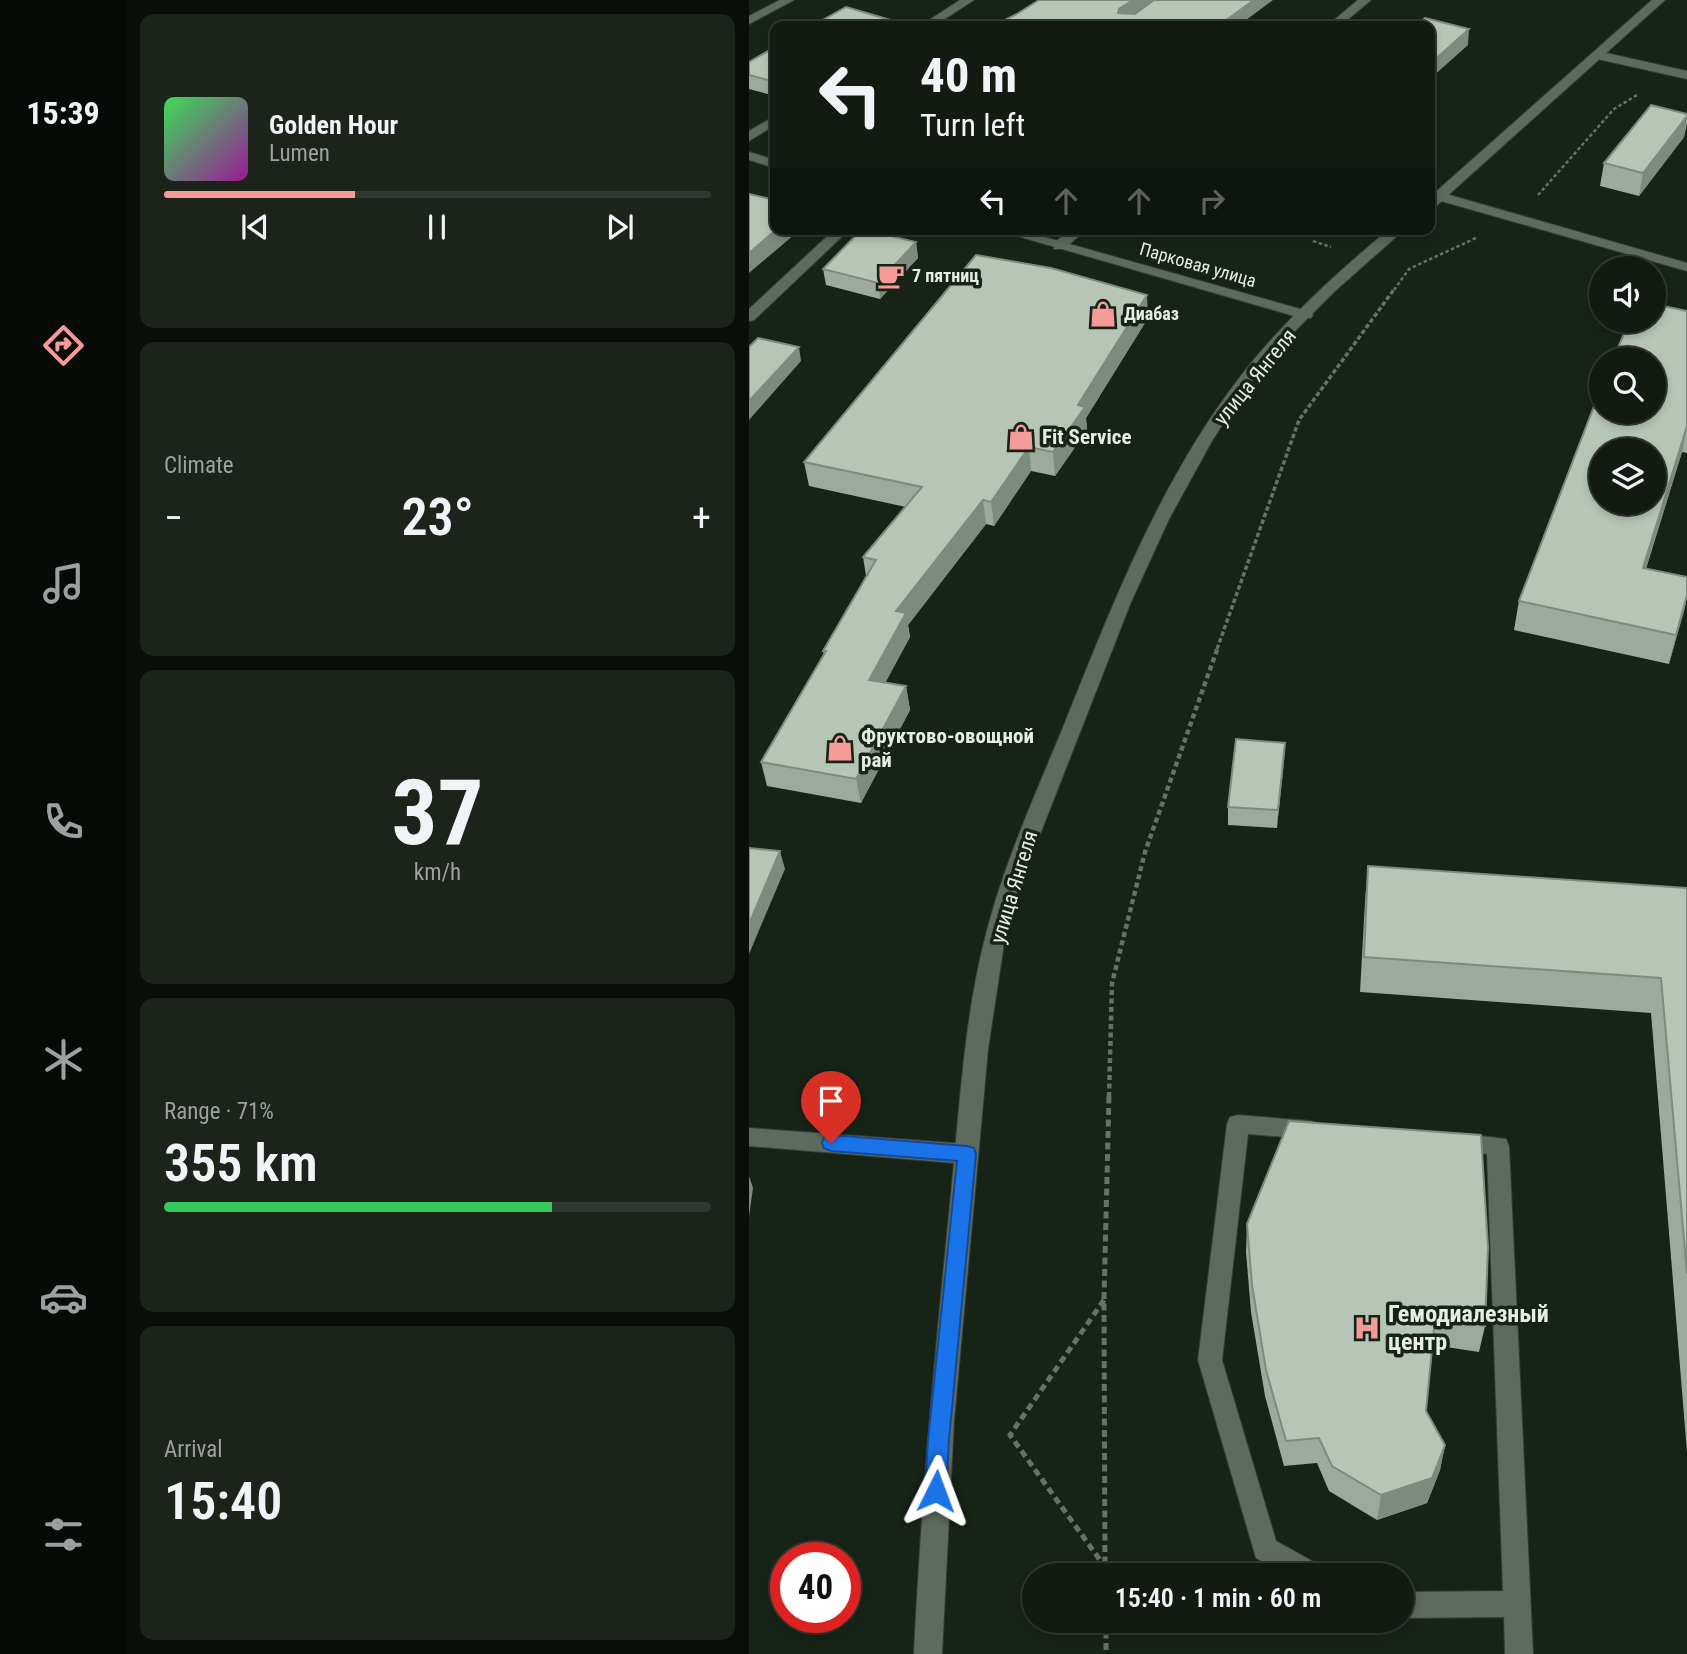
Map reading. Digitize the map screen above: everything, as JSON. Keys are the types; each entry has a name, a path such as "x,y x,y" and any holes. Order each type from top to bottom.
{"street":[{"path":"749,21 788,0"},
{"path":"934,21 968,0"},
{"path":"1339,21 1366,0"},
{"path":"1435,200 1659,0"},
{"path":"1597,55 1687,75"},
{"path":"749,137 770,123"},
{"path":"749,156 770,162"},
{"path":"1435,200 1518,219 1687,267"},
{"path":"749,317 837,235"},
{"name":"Парковая улица","path":"1021,235 1306,316"},
{"path":"1059,246 1073,235"},
{"name":"улица Янгеля","path":"928,1654 938,1440 984,1003 1002,913 1102,649 1147,546 1190,466 1231,400 1269,352 1364,257 1391,235"},
{"path":"1290,1563 1265,1549 1210,1360 1238,1124 1334,1132"},
{"path":"749,1136 967,1154"},
{"path":"1430,1140 1498,1146 1519,1654"},
{"path":"1414,1605 1517,1604"}],"path":[{"path":"1105,1563 1104,1299 1112,983 1145,852 1299,420 1409,269 1518,219 1614,109 1641,92"},
{"path":"1099,1563 1010,1435 1104,1299"},
{"path":"1106,1633 1106,1654"}],"building":[{"path":"1039,0 1133,0 1119,9 1118,13 1135,14 1154,0 1254,0 1225,21 1003,21"},
{"path":"846,7 894,21 821,21"},
{"path":"1425,18 1469,29 1435,60 1435,21 1422,21"},
{"path":"770,50 770,81 749,75 749,62"},
{"path":"1651,105 1687,116 1643,173 1604,163"},
{"path":"749,194 770,199 770,235 749,253"},
{"path":"856,235 887,235 916,242 878,283 823,269"},
{"path":"976,255 1051,268 1147,295 1078,405 1085,407 1053,452 1029,447 991,502 983,500 896,611 906,613 869,680 906,686 856,779 761,762 876,560 863,557 922,487 804,462"},
{"path":"1666,307 1687,311 1687,426 1666,494 1666,438 1589,438 1589,515 1659,515 1643,568 1687,577 1687,595 1676,635 1519,601 1589,419 1589,424 1666,424 1666,347 1618,347 1624,333 1666,333"},
{"path":"758,338 799,347 749,401 749,347"},
{"path":"1236,739 1285,743 1278,810 1228,807"},
{"path":"749,848 780,851 749,924"},
{"path":"1368,866 1687,888 1687,1274 1661,978 1364,957"},
{"name":"Гемодиалезный центр","path":"1289,1121 1481,1135 1488,1247 1485,1326 1435,1318 1426,1411 1445,1445 1432,1478 1381,1495 1332,1466 1319,1438 1286,1441 1266,1370 1252,1285 1247,1224"}],"place":[{"name":"7 пятниц","path":"891,276"},
{"name":"Диабаз","path":"1103,314"},
{"name":"Fit Service","path":"1021,437"},
{"name":"Фруктово-овощной рай","path":"840,748"},
{"name":"Гемодиалезный центр","path":"1367,1328"}],"route":[{"path":"831,1143 967,1154 938,1440 936,1491"}]}
